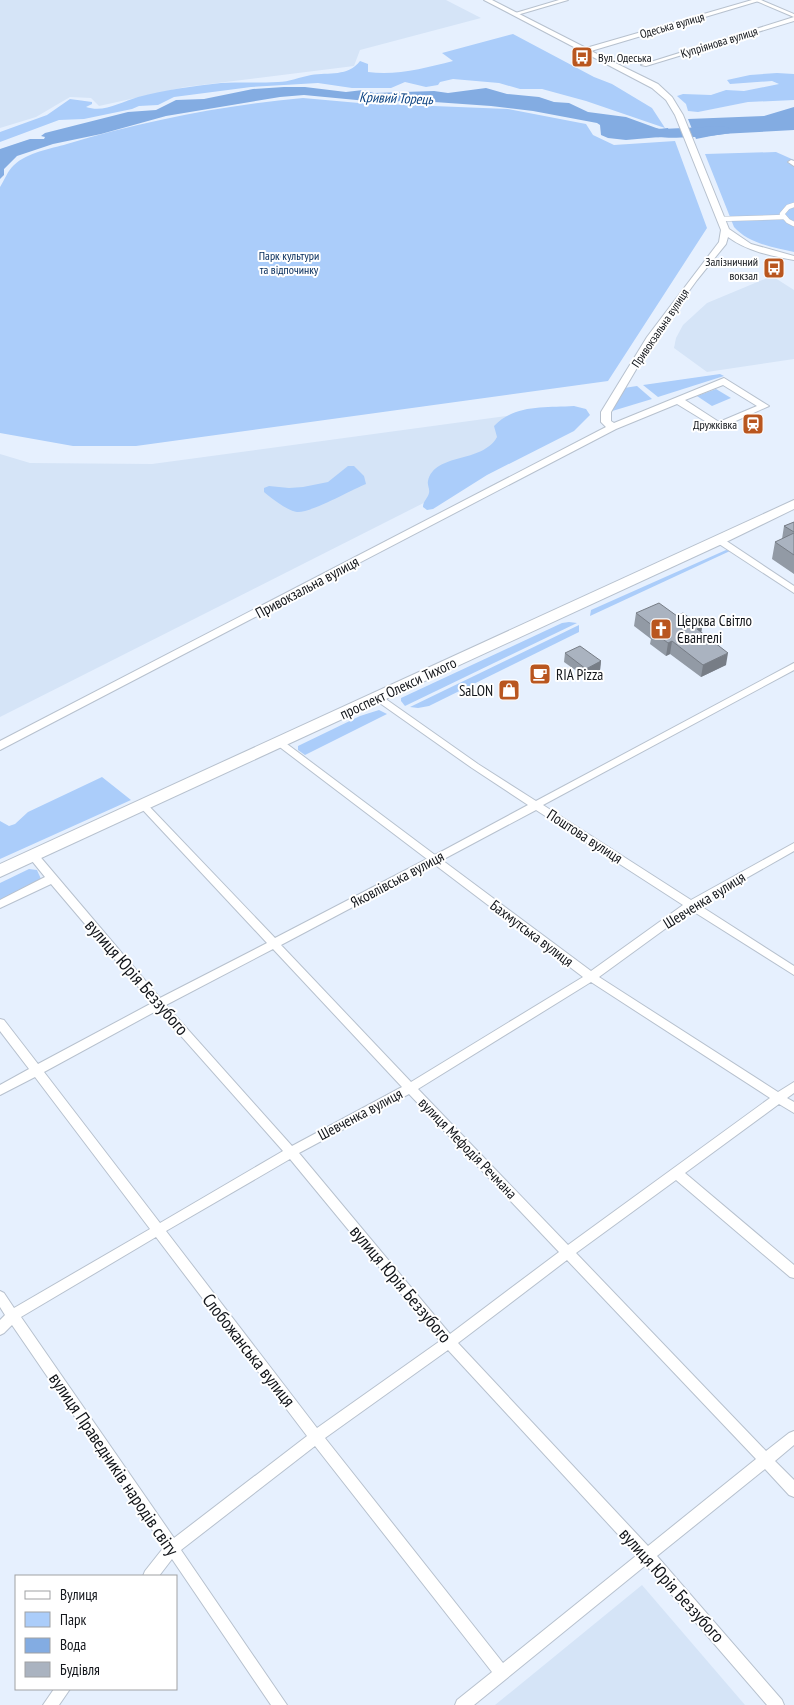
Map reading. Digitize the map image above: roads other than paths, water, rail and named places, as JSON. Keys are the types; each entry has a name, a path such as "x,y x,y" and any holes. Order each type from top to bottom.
{"main road":[{"name":"проспект Олекси Тихого","path":"0,871 720,540 794,504"}],"street":[{"path":"487,0 655,86 669,99 679,115 725,230 748,245 794,258"},
{"path":"515,14 565,0"},
{"path":"758,0 794,17"},
{"name":"Одеська вулиця","path":"586,50 758,0"},
{"name":"Купріянова вулиця","path":"644,65 794,17"},
{"path":"784,218 784,210 794,205"},
{"path":"721,219 784,218 794,224"},
{"name":"Привокзальна вулиця","path":"613,427 606,422 606,412 650,339 694,278 723,242 725,230"},
{"name":"Привокзальна вулиця","path":"0,746 613,427 678,400 724,381 764,406 718,426 678,400"},
{"path":"720,540 794,590"},
{"name":"Яковлівська вулиця","path":"0,1090 159,1004 434,860 794,666"},
{"name":"Поштова вулиця","path":"377,698 475,766 692,904 794,972"},
{"name":"Бахмутська вулиця","path":"280,743 591,977 794,1108"},
{"name":"вулиця Мефодія Речмана","path":"143,805 794,1490"},
{"name":"Шевченка вулиця","path":"0,1329 13,1315 157,1230 291,1152 410,1088 591,977 692,904 794,847"},
{"name":"вулиця Юрія Беззубого","path":"33,856 159,1004 291,1152 449,1342 648,1556 777,1705"},
{"path":"0,904 52,879"},
{"name":"Слобожанська вулиця","path":"0,1023 316,1437 502,1673"},
{"path":"151,1575 171,1549 316,1437 449,1342 568,1252 794,1087"},
{"path":"676,1173 794,1273"},
{"name":"вулиця Праведників народів світу","path":"0,1296 171,1549 280,1705"},
{"path":"462,1705 794,1437"},
{"path":"50,1705 61,1690"}],"water":[{"path":"305,87 346,92 363,90 374,93 434,91 448,93 486,88 507,94 539,97 554,102 569,103 588,112 626,117 659,129 668,128 671,136 626,140 608,138 601,135 600,125 597,123 533,111 491,106 406,100 388,103 304,95 280,97 166,116 101,134 53,144 17,156 4,169 4,175 0,179 0,149 30,139 44,139 45,137 41,136 45,133 128,112 156,110 176,100 204,99 253,89"},
{"path":"794,107 794,130 721,134 696,139 688,119 764,116"}],"waterway":[{"name":"Кривий Торець","path":"639,131 662,133 725,130"}],"place":[{"name":"Вул. Одеська","path":"582,57"},
{"name":"Залізничний вокзал","path":"774,268"},
{"name":"Дружківка","path":"753,424"},
{"name":"Церква Світло Євангелі","path":"661,629"},
{"name":"RIA Pizza","path":"540,674"},
{"name":"SaLON","path":"509,690"}],"park label":[{"name":"Парк культури та відпочинку","path":"289,262"}]}
